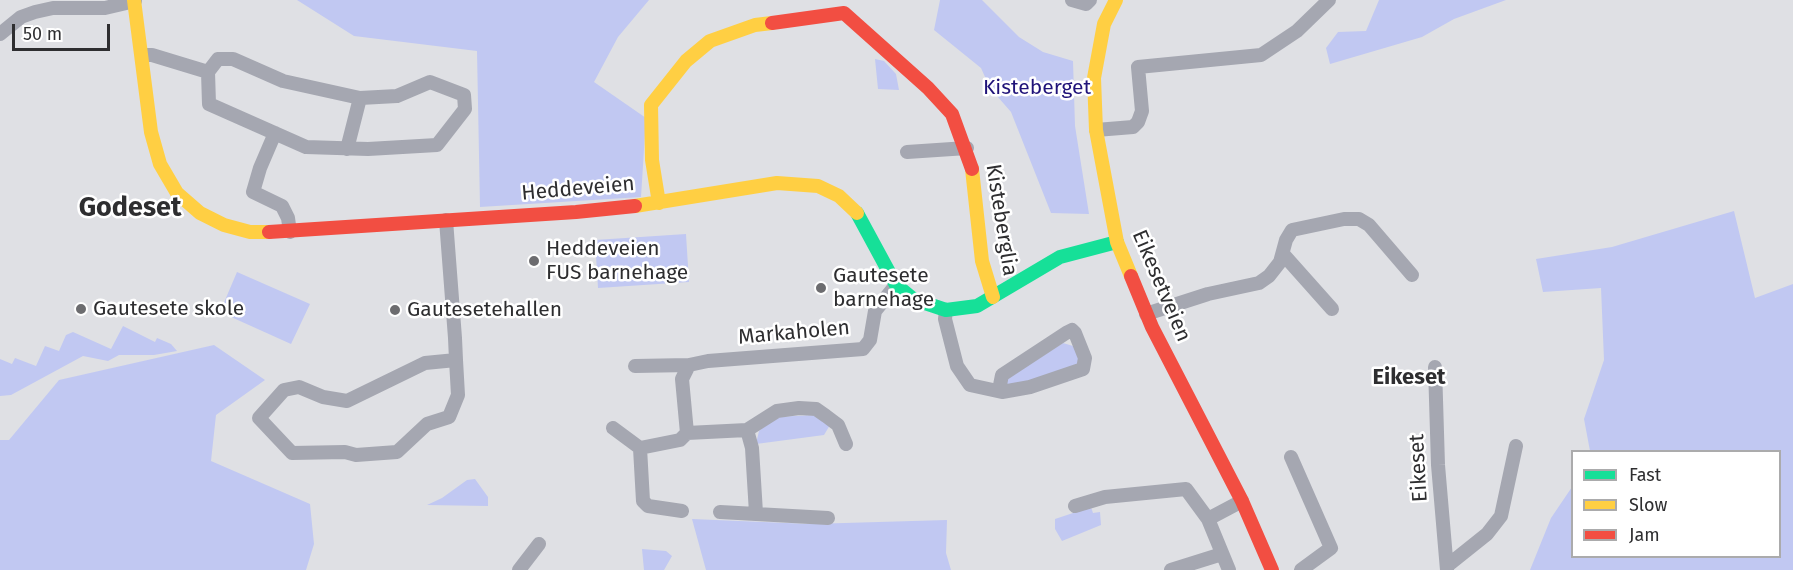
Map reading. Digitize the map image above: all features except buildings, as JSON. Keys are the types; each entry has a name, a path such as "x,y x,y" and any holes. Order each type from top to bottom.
{"street":[{"path":"1072,0 1086,4 1090,0"},
{"name":"Eikesetveien","path":"1116,0 1104,24 1094,78 1096,130 1117,242 1146,314 1242,501 1272,570"},
{"path":"1096,130 1133,127 1138,122 1142,111 1138,67 1261,55 1297,31 1329,0"},
{"name":"Heddeveien","path":"0,34 21,17 35,12 53,8 105,8 135,1 154,149 177,194 200,213 224,225 250,232 290,232 576,212 660,203 777,183 818,186 839,196 855,210 896,285 913,299 946,310 964,310 993,297 1060,257 1117,242"},
{"name":"Kisteberglia","path":"660,203 652,160 651,105 686,61 710,41 755,25 844,13 940,100 952,114 967,148 975,180 982,261 993,297"},
{"path":"143,55 152,54 208,72"},
{"path":"233,58 283,81 360,98 397,96 430,82 464,95 466,103 460,118 437,145 347,149 306,147 209,104 208,72 209,67 218,59 233,58"},
{"path":"347,149 360,98"},
{"path":"275,133 253,192 282,206 288,218 290,232"},
{"name":"Kisteberglia","path":"907,152 967,148"},
{"path":"1146,314 1208,294 1259,283 1275,270 1284,254 1286,240 1292,230 1344,219 1359,219 1376,232 1412,276"},
{"path":"446,220 456,360 458,395 453,413 449,417 427,424 397,452 356,455 345,452 292,453 259,418 284,390 299,387 323,397 347,401 425,363 456,360"},
{"path":"1284,254 1332,309"},
{"name":"Markaholen","path":"635,366 689,365 708,361 863,349 870,340 875,311 896,285"},
{"path":"946,310 945,319 957,366 970,386 1002,392 1030,387 1083,369 1085,358 1075,333 1072,330 1002,375 999,385 1002,392"},
{"path":"687,433 682,379 689,365"},
{"name":"Eikeset","path":"1435,367 1438,465 1447,568"},
{"path":"613,428 640,448 680,440 687,433 747,430 764,417 777,411 816,409 838,425 846,444"},
{"path":"747,430 752,448 756,513"},
{"name":"Eikeset","path":"1447,568 1487,534 1501,516 1516,446"},
{"path":"640,448 643,501 648,506 682,511"},
{"path":"1291,456 1331,548 1301,570"},
{"path":"1075,506 1105,497 1186,489 1208,519 1229,570"},
{"path":"1208,519 1242,501"},
{"path":"720,512 828,518"},
{"path":"519,570 539,544"},
{"path":"1171,570 1222,554"}],"green space":[{"path":"297,0 649,0 618,37 594,82 646,118 641,197 480,207 477,51 354,36"},
{"name":"Kisteberget","path":"940,0 982,0 1019,37 1043,52 1073,61 1075,126 1089,214 1051,213 1011,112 990,88 981,68 934,30"},
{"path":"1379,0 1506,0 1454,19 1422,37 1330,64 1326,48 1338,32 1366,31"},
{"path":"875,59 884,61 896,74 899,90 878,89"},
{"path":"1734,211 1755,298 1793,284 1793,570 1530,570 1551,518 1571,488 1571,558 1781,558 1781,450 1590,450 1584,419 1604,360 1601,288 1543,292 1536,259 1612,247"},
{"path":"686,234 689,282 598,288 595,240"},
{"path":"237,272 310,304 291,344 220,312"},
{"path":"123,326 155,342 157,338 171,344 177,351 154,355 119,355 108,361 83,356 11,395 0,396 0,359 12,364 15,358 36,366 45,346 59,351 66,335 73,332 111,349"},
{"path":"1063,343 1073,346 1078,352 1078,366 1010,388 1006,384 1006,379"},
{"path":"214,345 265,380 216,415 211,461 310,504 314,544 306,570 0,570 0,440 9,440 59,380"},
{"path":"815,415 830,425 824,435 756,444 759,431 775,417"},
{"path":"475,479 488,497 488,506 427,505 442,498 467,480"},
{"path":"1091,507 1093,513 1100,512 1101,525 1062,541 1055,529 1055,519"},
{"path":"692,519 810,524 947,520 946,553 951,570 706,570"},
{"path":"642,549 666,551 672,556 664,570 644,570"}],"traffic: fast":[{"path":"857,213 896,285 913,299 946,310 977,306 1060,257 1117,242"}],"traffic: slow":[{"path":"134,0 151,132 160,164 177,193 200,213 224,225 250,232 269,232"},
{"path":"1116,0 1104,24 1094,78 1096,130 1117,242 1131,276"},
{"path":"659,203 652,160 651,105 686,61 710,41 755,25 772,23"},
{"path":"972,169 982,261 993,297"},
{"path":"635,206 777,183 818,186 839,196 857,213"}],"traffic: jam":[{"path":"772,23 844,13 928,88 952,114 972,169"},
{"path":"269,232 576,212 635,206"},
{"path":"1131,276 1152,327 1242,501 1272,570"}],"place":[{"name":"Heddeveien FUS barnehage","path":"534,261"},
{"name":"Gautesete barnehage","path":"821,288"},
{"name":"Gautesete skole","path":"81,309"},
{"name":"Gautesetehallen","path":"395,310"}],"district":[{"name":"Godeset","path":"130,208"},
{"name":"Eikeset","path":"1409,378"}]}
